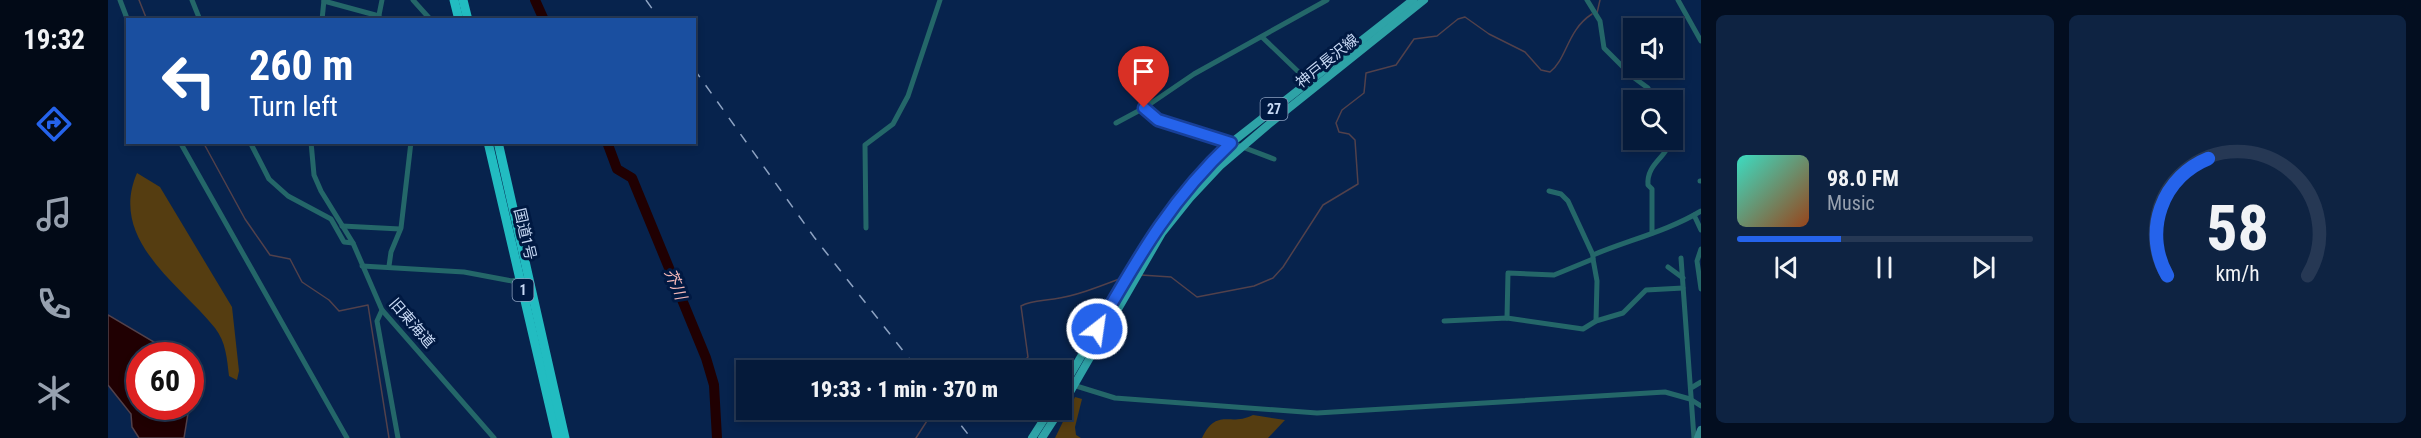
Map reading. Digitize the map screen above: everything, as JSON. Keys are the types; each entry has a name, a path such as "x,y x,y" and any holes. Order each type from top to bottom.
{"highway":[{"path":"454,0 458,18"},
{"path":"464,0 468,18"},
{"name":"国道1号","path":"488,144 556,438"},
{"name":"国道1号","path":"498,144 565,438"}],"main road":[{"name":"神戸長沢線","path":"1072,376 1152,235 1183,191 1231,143 1413,0"},
{"name":"神戸長沢線","path":"1072,378 1118,309 1162,233 1204,182 1242,146 1424,0"},
{"path":"1032,438 1044,420"},
{"path":"1042,438 1054,420"}],"street":[{"path":"120,0 127,18"},
{"path":"192,0 199,18"},
{"path":"322,18 324,1 378,18 382,0"},
{"path":"412,0 428,18"},
{"path":"867,228 865,145 893,124 908,96 940,0"},
{"path":"1116,123 1144,108 1189,77 1327,0"},
{"path":"1587,0 1597,13 1604,48 1649,90"},
{"path":"1678,0 1701,41"},
{"path":"1262,37 1309,82"},
{"path":"1144,108 1158,120 1242,146 1274,159"},
{"path":"181,144 347,438"},
{"path":"251,144 264,173 274,185 288,196 331,219 344,242 353,243"},
{"name":"旧東海道","path":"311,144 314,175 353,243 382,310 494,438"},
{"path":"389,266 391,252 400,229 411,144"},
{"path":"1652,233 1652,189 1648,185 1647,176 1658,157 1666,150"},
{"path":"1549,191 1561,194 1568,201 1593,257 1598,281 1596,321"},
{"path":"1506,318 1508,273 1554,275 1701,211"},
{"path":"1694,215 1701,230"},
{"path":"342,226 400,229"},
{"path":"1701,249 1696,261 1701,289"},
{"path":"1681,258 1690,399 1696,438"},
{"path":"362,266 464,272 512,281 520,279"},
{"path":"1668,267 1683,278"},
{"path":"1444,321 1506,318 1583,330 1596,321 1623,313 1646,290 1683,288"},
{"path":"382,310 377,321 398,438"},
{"path":"1690,388 1701,382"},
{"path":"1072,386 1116,398 1317,413 1665,392 1690,399 1701,406"},
{"path":"1696,438 1701,430"}],"shaded area":[{"path":"137,173 160,187 232,307 239,371 237,380 229,376 227,357 219,333 167,277 140,240 132,219 131,197"},
{"path":"108,315 154,342 126,342 126,408 108,385"},
{"path":"1075,397 1082,399 1075,427 1076,435 1081,438 1055,438 1064,420 1072,420 1072,403"},
{"path":"1253,415 1285,420 1268,438 1202,438 1213,423 1219,420 1245,418"},
{"path":"131,420 187,420 184,438 139,438 132,427"}],"waterway":[{"path":"139,0 146,18"},
{"name":"芥川","path":"535,0 543,18"},
{"path":"1597,13 1600,0"},
{"path":"1141,275 1171,277 1197,297 1254,286 1273,278 1283,267 1323,205 1358,184 1355,140 1349,134 1339,132 1336,123 1342,110 1364,93 1366,73 1396,65 1414,39 1437,36 1458,19 1465,17 1489,34 1525,52 1541,70 1550,72 1560,60 1577,28 1592,14"},
{"path":"204,144 245,219 270,255 290,259 302,282 329,300 339,311 368,305 389,438"},
{"name":"芥川","path":"608,144 617,169 632,178 706,358 714,385 717,438"},
{"path":"1025,360 1028,357 1021,306 1071,296 1122,278"},
{"path":"916,438 928,420"}],"railway":[{"path":"646,0 659,18"},
{"path":"696,72 814,237 910,360"},
{"path":"957,420 971,438"}],"route":[{"path":"1097,329 1136,260 1177,199 1196,176 1231,143 1181,125 1158,120 1144,108"}]}
